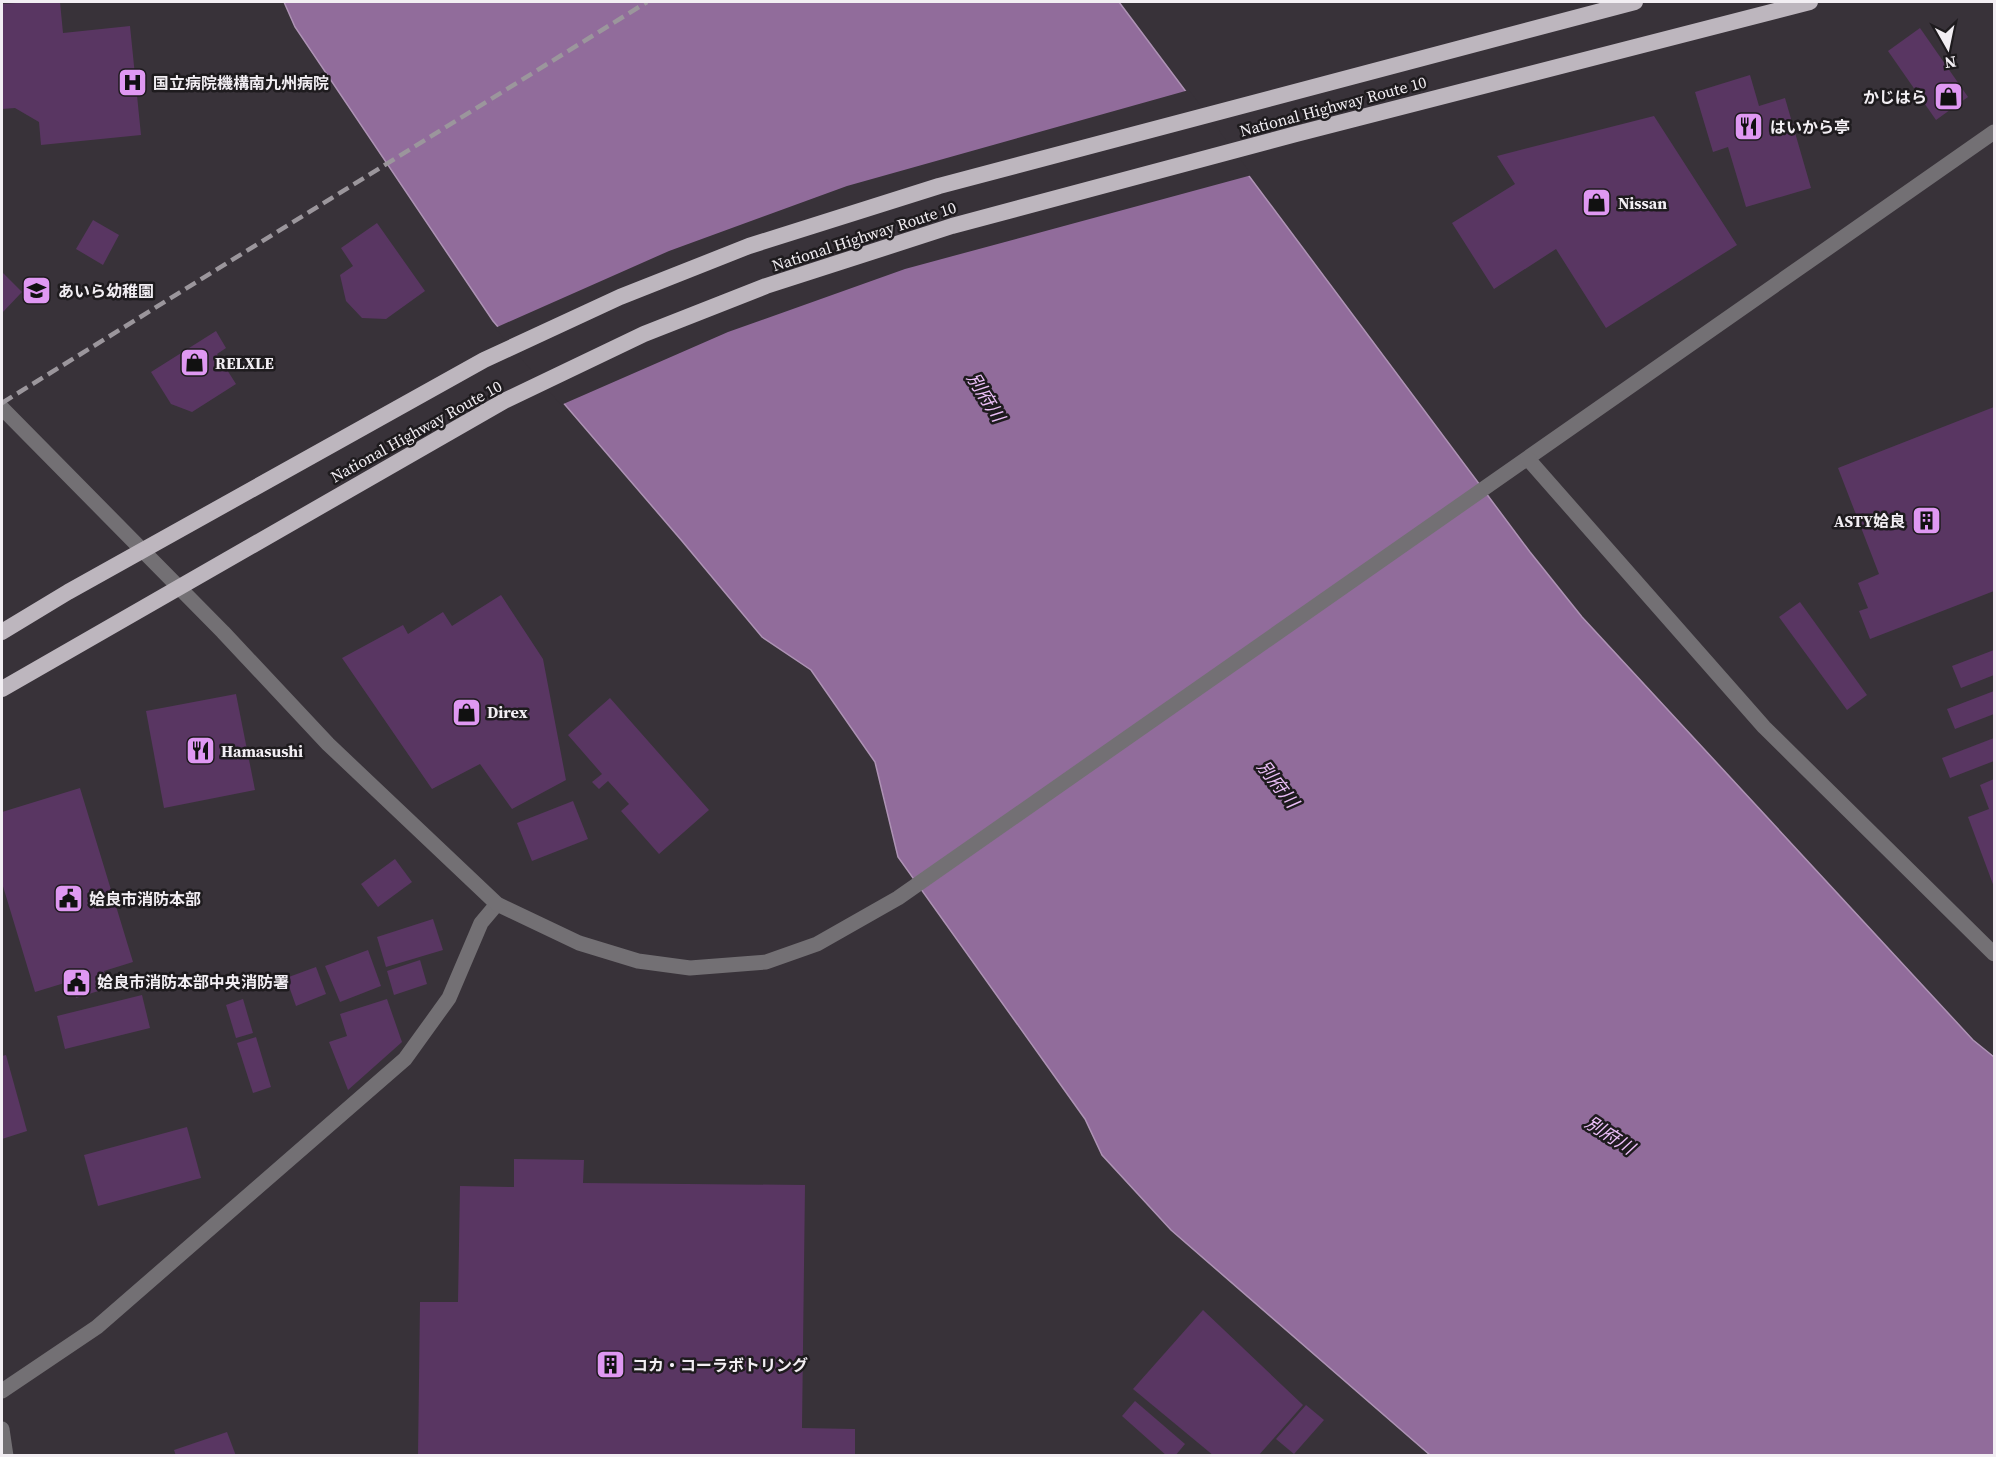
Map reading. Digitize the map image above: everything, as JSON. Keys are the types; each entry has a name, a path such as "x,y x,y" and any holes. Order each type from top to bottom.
{"highway":[{"name":"National Highway Route 10","path":"2,632 484,360 620,297 749,246 939,186 1635,2"},
{"name":"National Highway Route 10","path":"2,689 504,401 644,334 766,286 952,226 1296,134 1810,2"}],"street":[{"path":"2,408 269,679 328,744 497,904 579,942 638,962 690,968 766,962 817,944 898,898 1995,132"},
{"path":"1528,459 1764,727 1995,954"},
{"path":"2,1391 97,1327 405,1059 449,998 481,923 497,904"},
{"path":"2,1429 6,1455"}],"water":[{"name":"別府川","path":"284,2 1119,2 1530,552 1582,617 1973,1040 1994,1057 1994,1455 1430,1455 1171,1230 1102,1155 1085,1119 898,857 875,762 811,670 762,637 493,321 295,27"}],"pier":[{"path":"1189,90 1252,175 905,269 728,332 561,405 495,328 669,251 847,186"}],"building":[{"path":"60,2 63,33 130,26 141,135 41,145 39,122 15,108 2,109 2,4"},
{"path":"1920,28 1968,97 1936,120 1888,51"},
{"name":"はいから亭","path":"1750,75 1759,106 1785,98 1811,188 1746,207 1728,147 1713,152 1695,92"},
{"name":"Nissan","path":"1654,116 1737,245 1606,328 1556,249 1494,289 1452,223 1515,184 1497,156"},
{"path":"93,220 119,235 103,265 76,249"},
{"path":"377,223 425,291 386,319 362,318 346,301 340,275 353,266 341,248"},
{"path":"2,272 22,292 2,313"},
{"name":"RELXLE","path":"216,331 226,348 217,354 236,384 192,412 171,404 151,372"},
{"name":"ASTY姶良","path":"1994,407 1994,591 1870,639 1859,611 1868,608 1858,583 1879,574 1838,468"},
{"name":"Direx","path":"501,595 543,659 566,780 512,809 480,764 432,789 342,658 403,625 408,634 443,612 452,626"},
{"path":"1800,602 1867,695 1847,710 1779,617"},
{"path":"1994,650 1994,675 1961,688 1952,666"},
{"path":"1994,691 1994,714 1955,729 1947,709"},
{"name":"Hamasushi","path":"236,694 255,790 164,808 146,711"},
{"path":"610,698 709,810 659,854 621,811 629,804 608,781 599,789 592,782 602,774 568,735"},
{"path":"1994,738 1994,761 1950,778 1942,758"},
{"path":"1994,779 1994,887 1968,817 1989,809 1980,785"},
{"path":"80,788 133,962 104,971 108,988 76,998 71,981 35,992 2,883 2,812"},
{"path":"573,801 588,839 532,861 517,823"},
{"path":"395,859 412,882 378,907 361,884"},
{"path":"433,919 443,950 386,967 377,937"},
{"path":"368,950 381,986 340,1002 325,966"},
{"path":"420,960 427,984 394,995 387,971"},
{"path":"316,967 326,994 296,1006 286,978"},
{"path":"142,995 150,1028 65,1049 57,1016"},
{"path":"243,999 253,1033 236,1038 226,1005"},
{"path":"387,999 402,1042 348,1090 329,1042 347,1036 340,1014"},
{"path":"256,1037 271,1087 253,1093 237,1043"},
{"path":"6,1055 27,1131 2,1139 2,1056"},
{"path":"187,1127 201,1178 98,1206 84,1155"},
{"name":"コカ・コーラボトリング","path":"514,1159 584,1160 583,1183 805,1185 802,1428 855,1429 855,1456 418,1456 420,1302 458,1302 460,1186 514,1187"},
{"path":"1203,1310 1303,1405 1258,1456 1214,1456 1133,1389"},
{"path":"1135,1401 1185,1444 1175,1456 1167,1456 1122,1416"},
{"path":"1306,1405 1324,1420 1294,1454 1276,1439"},
{"path":"227,1432 236,1456 176,1456 174,1450"}],"railway":[{"path":"2,403 647,2"}],"place":[{"name":"国立病院機構南九州病院","path":"132,83"},
{"name":"かじはら","path":"1948,97"},
{"name":"はいから亭","path":"1749,127"},
{"name":"Nissan","path":"1597,203"},
{"name":"あいら幼稚園","path":"37,291"},
{"name":"RELXLE","path":"194,363"},
{"name":"ASTY姶良","path":"1926,521"},
{"name":"Direx","path":"466,712"},
{"name":"Hamasushi","path":"200,751"},
{"name":"姶良市消防本部","path":"68,899"},
{"name":"姶良市消防本部中央消防署","path":"76,982"},
{"name":"コカ・コーラボトリング","path":"611,1365"}]}
